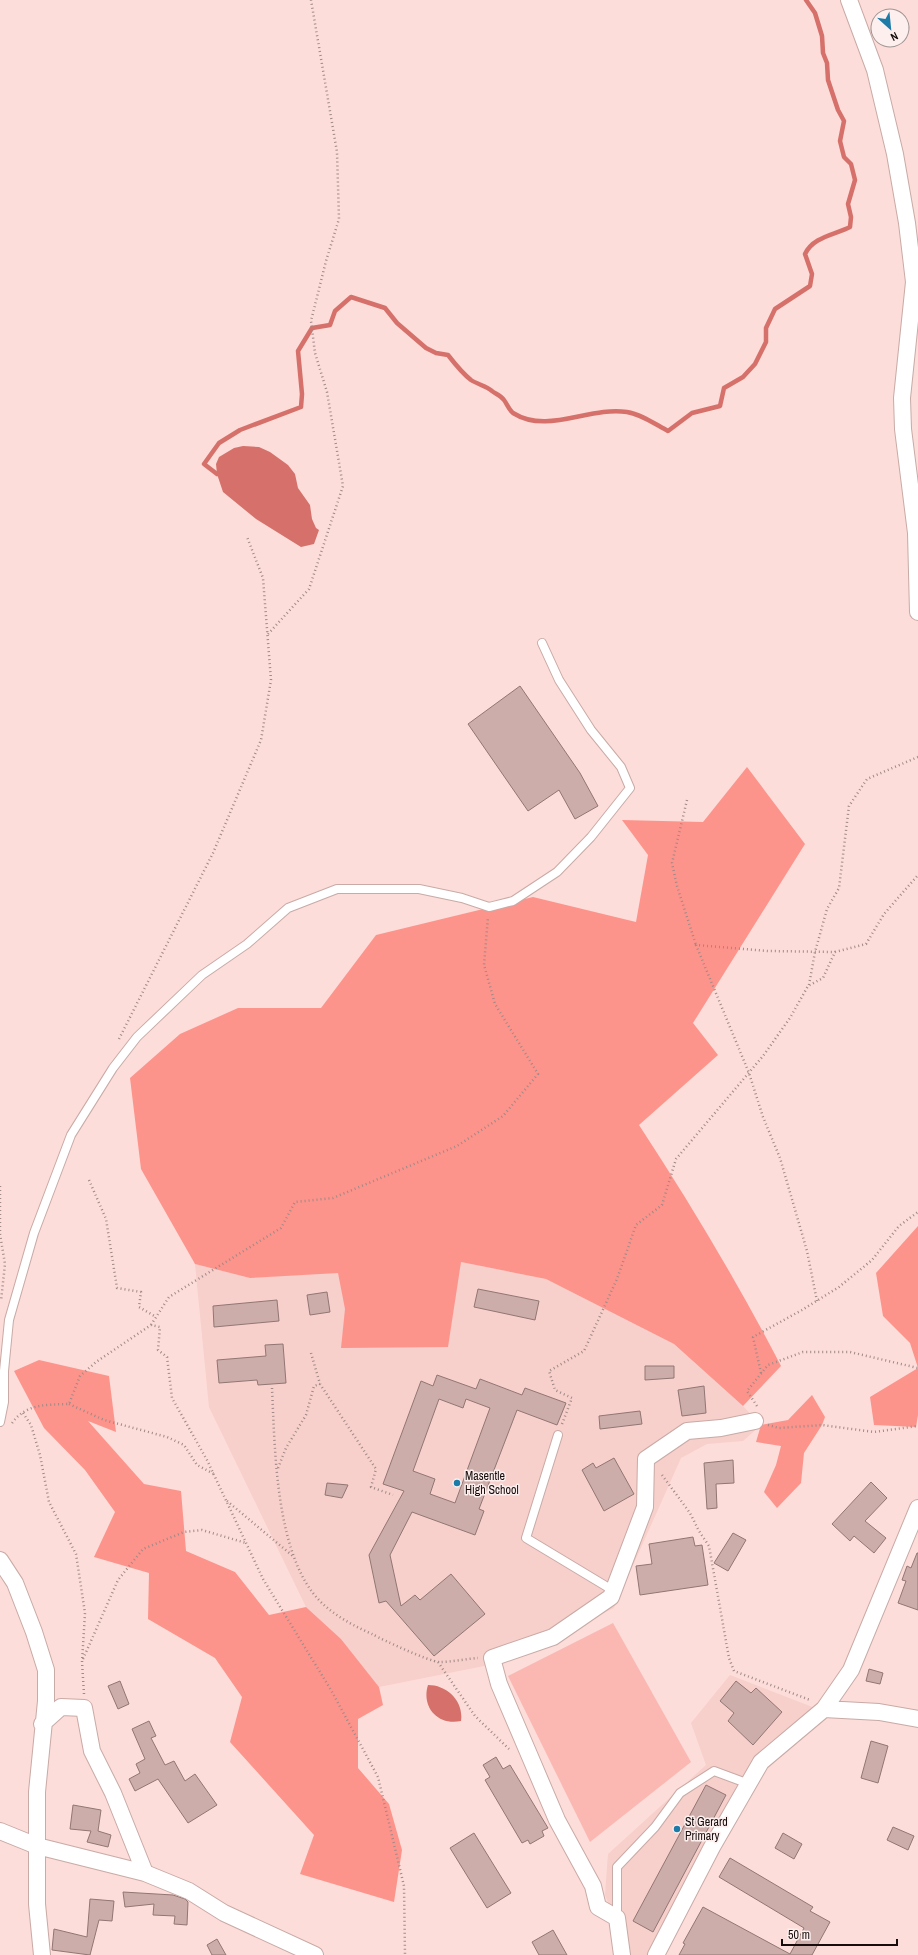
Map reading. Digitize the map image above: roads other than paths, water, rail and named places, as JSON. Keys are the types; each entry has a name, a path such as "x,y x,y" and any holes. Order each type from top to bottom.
{"street":[{"path":"849,0 875,70 895,154 907,223 914,282 902,398 903,429 916,533 918,612"},
{"path":"622,1955 617,1918 598,1907 593,1886 558,1820 499,1684 492,1658 553,1637 611,1597 645,1506 646,1459 687,1431 721,1428 755,1421"},
{"path":"656,1955 712,1847 761,1762 825,1708 851,1670 918,1508"},
{"path":"0,1560 15,1583 34,1632 46,1670 46,1701 42,1724 37,1792 37,1904 42,1955"},
{"path":"42,1724 61,1706 84,1708 92,1751 113,1793 145,1874"},
{"path":"825,1708 879,1712 918,1719"},
{"path":"0,1831 37,1846 145,1874 189,1891 224,1913 315,1955"}],"lane":[{"path":"0,1422 4,1402 4,1371 9,1320 34,1233 71,1135 124,1054 137,1037 202,975 247,944 288,908 337,890 419,889 462,898 489,907 513,901 557,872 591,837 630,788 620,767 591,730 559,680 542,643"},
{"path":"558,1435 526,1538 614,1591"},
{"path":"617,1918 617,1867 655,1827 680,1793 714,1771 748,1784"}],"waterway":[{"path":"217,474 204,464 219,443 240,430 301,407 302,394 298,351 312,328 330,325 335,311 351,297 385,308 397,323 426,348 436,353 448,355 471,380 500,396 513,413 526,419 554,421 613,411 627,412 643,417 668,431 692,413 720,406 724,388 743,377 755,364 766,342 766,328 775,309 810,286 812,274 805,254 809,248 824,237 850,227 851,217 848,204 855,180 851,164 844,157 840,141 844,121 838,110 828,80 827,63 823,53 822,36 815,13 806,0"}],"place":[{"name":"Masentle High School","path":"457,1483"},
{"name":"St Gerard Primary","path":"677,1829"}]}
